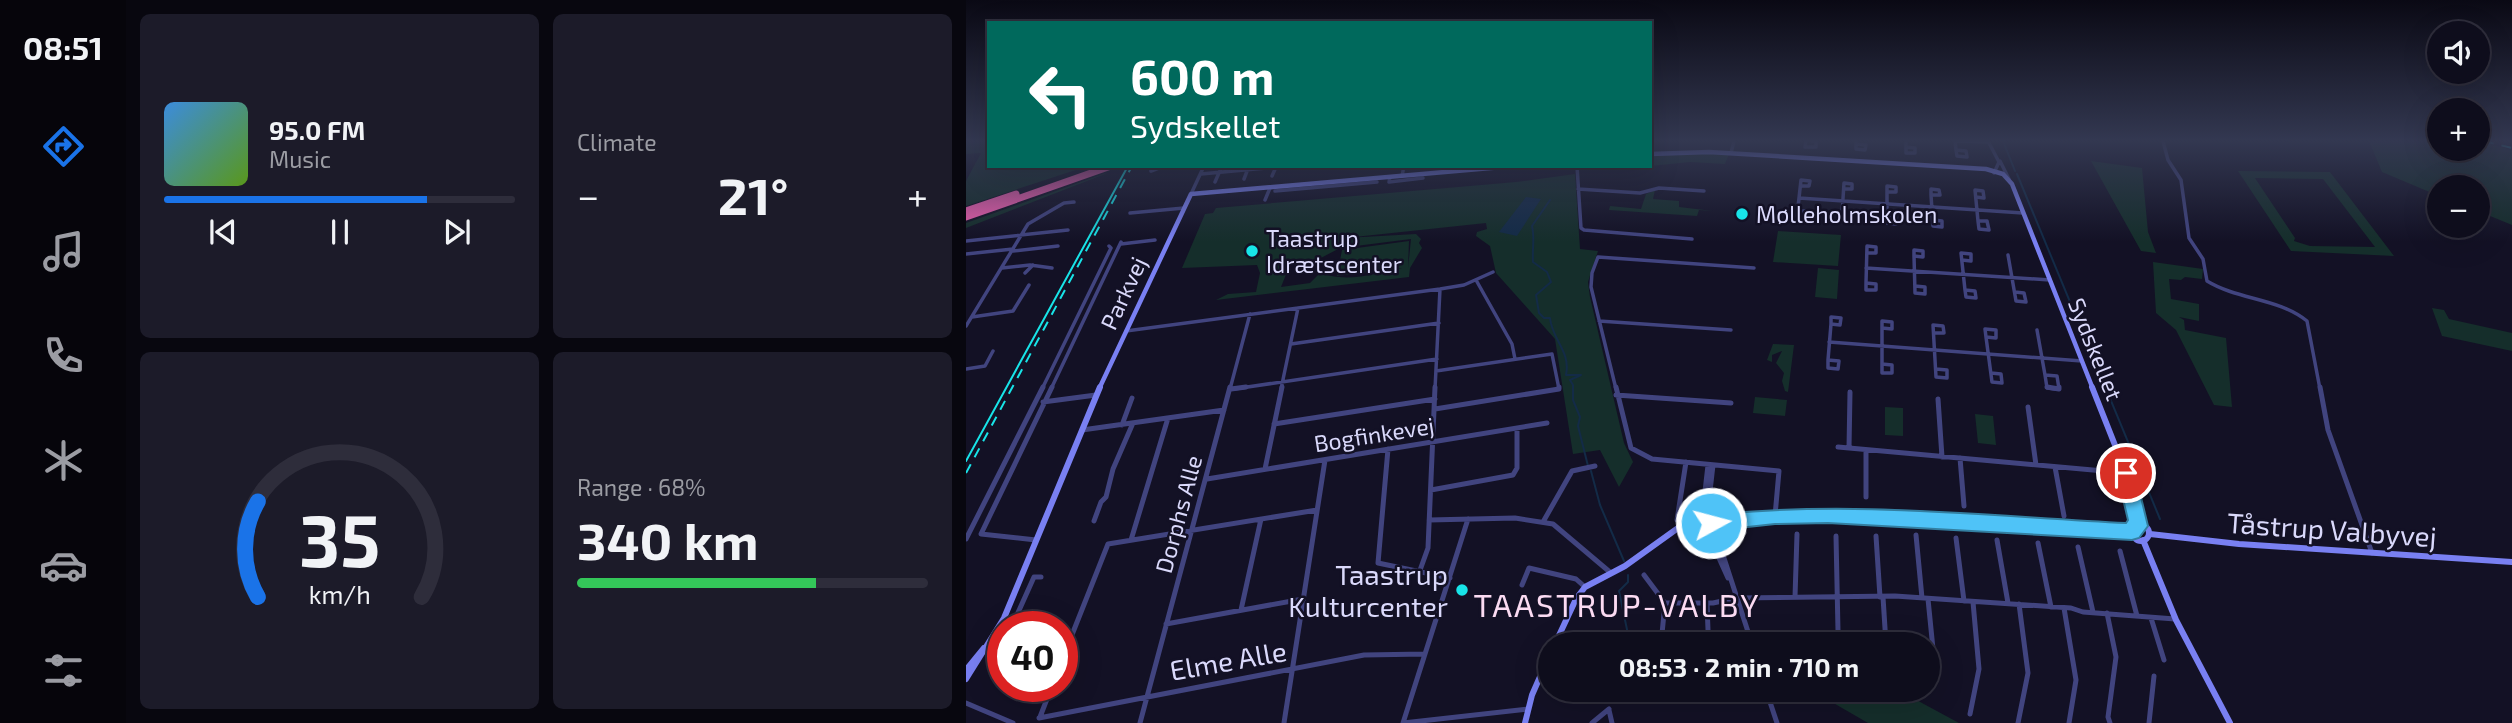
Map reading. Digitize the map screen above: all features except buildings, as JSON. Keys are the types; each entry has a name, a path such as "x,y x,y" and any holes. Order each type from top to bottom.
{"highway":[{"path":"966,218 990,206 1074,175"},
{"path":"966,210 990,206 1085,175"}],"street":[{"name":"Parkvej","path":"1007,611 1096,395 1201,175"},
{"path":"1215,182 1219,175"},
{"path":"1400,178 1431,175"},
{"path":"1577,175 1581,228 1584,230 1692,239"},
{"path":"1999,175 2014,189"},
{"path":"2001,175 2009,178"},
{"name":"Sydskellet","path":"2007,175 2126,473 2139,526"},
{"path":"2178,175 2181,180 2189,238 2203,259 2207,281 2249,300 2296,313 2307,321 2328,430 2372,553"},
{"path":"1191,194 1273,190 1390,177 1423,178"},
{"path":"1345,183 1377,182"},
{"path":"1798,211 1801,186"},
{"path":"1578,189 1640,193 1659,188 1704,191"},
{"path":"1842,214 1844,189"},
{"path":"1265,200 1273,190"},
{"path":"1887,192 1887,217"},
{"path":"1931,195 1933,220"},
{"path":"1976,197 1978,221"},
{"path":"1800,198 2023,213"},
{"path":"966,326 1029,224 1064,203 1074,202"},
{"path":"1130,213 1184,208"},
{"path":"966,241 1068,230"},
{"name":"Parkvej","path":"1037,540 981,534 1120,243 1155,240"},
{"path":"966,254 1058,246"},
{"path":"966,539 1111,248 1109,246"},
{"path":"1866,283 1867,253"},
{"path":"2008,255 2015,292"},
{"path":"1914,256 1915,286"},
{"path":"1754,268 1598,257 1591,282 1616,395 1631,448 1644,457 1779,471 1775,516"},
{"path":"1962,260 1965,290"},
{"path":"1002,268 1033,265 1052,268"},
{"path":"1025,273 1033,265"},
{"path":"1866,268 2050,280"},
{"path":"1126,331 1440,289 1476,280 1493,272"},
{"path":"1476,280 1512,344 1515,359"},
{"path":"972,317 1013,311 1029,285"},
{"path":"1419,573 1428,548 1440,289"},
{"path":"1265,469 1298,308"},
{"name":"Dorphs Alle","path":"1140,723 1250,314"},
{"path":"1599,321 1731,330"},
{"path":"1291,344 1439,323"},
{"path":"1828,360 1830,324"},
{"path":"1882,328 1882,364"},
{"path":"2038,330 2045,375"},
{"path":"1934,333 1936,369"},
{"path":"1986,337 1991,373"},
{"path":"1829,342 2082,361"},
{"path":"966,369 981,369 993,351"},
{"path":"1434,409 1559,389 1552,354 1436,371"},
{"path":"1231,389 1437,359"},
{"path":"1849,448 1850,392"},
{"path":"1043,402 1096,395"},
{"path":"1616,395 1731,403"},
{"path":"1122,425 1132,398"},
{"path":"1274,424 1435,399"},
{"path":"1938,400 1942,457"},
{"path":"2028,407 2036,465"},
{"path":"1081,430 1224,410"},
{"path":"1131,540 1168,418"},
{"path":"1094,521 1101,502 1106,497 1113,469 1133,423"},
{"name":"Bogfinkevej","path":"1207,479 1547,423"},
{"path":"1430,491 1513,475 1517,468 1517,428"},
{"path":"1838,447 2126,473"},
{"path":"1388,449 1378,563 1450,578"},
{"path":"1866,450 1866,497"},
{"path":"1960,458 1964,506"},
{"path":"1284,723 1325,460"},
{"path":"1678,520 1686,462"},
{"path":"1711,465 1702,503 1714,547 1732,584 1748,632"},
{"path":"1544,522 1572,471 1592,467"},
{"path":"2055,467 2064,516"},
{"path":"1078,619 1107,545 1317,510"},
{"path":"1561,632 1576,599 1585,587 1637,558 1673,529 1775,516 1856,516 2132,532"},
{"path":"1429,520 1515,518 1544,522 1561,528 1611,573"},
{"path":"1241,610 1261,519"},
{"path":"1468,519 1403,723 1528,709"},
{"path":"2134,526 2139,526 2150,534 2148,539 2143,540 2136,538 2132,532 2134,526"},
{"path":"1795,597 1797,534"},
{"name":"Tåstrup Valbyvej","path":"2150,534 2239,544 2512,562"},
{"path":"1916,535 1930,632"},
{"path":"1836,536 1838,631"},
{"path":"1876,536 1885,632"},
{"path":"1956,538 1964,601"},
{"path":"1997,540 2008,603"},
{"path":"2143,540 2176,620 2231,723"},
{"path":"2038,543 2051,607"},
{"path":"2078,547 2093,612"},
{"path":"2120,551 2137,616"},
{"path":"1522,585 1529,568 1576,579 1585,587"},
{"path":"1644,576 1665,603 1662,632"},
{"path":"1019,611 1034,577 1041,577"},
{"path":"1665,603 1707,603 1737,598 1881,597 2008,603 2176,620"},
{"path":"1166,624 1304,599"},
{"path":"1970,714 1979,669 1973,601"},
{"path":"1707,603 1708,630"},
{"path":"2018,723 2028,673 2019,604"},
{"path":"2064,608 2076,680 2069,723"},
{"path":"2108,613 2116,657 2108,717 2110,723"},
{"path":"2151,618 2164,660"},
{"name":"Parkvej","path":"966,670 987,640"},
{"name":"Parkvej","path":"966,679 987,647"},
{"name":"Elme Alle","path":"1046,702 1039,718 1375,654 1425,654"},
{"path":"2150,723 2154,676"},
{"path":"1525,723 1538,684"},
{"path":"1770,702 1777,723"},
{"path":"966,703 1013,723"},
{"path":"1592,723 1609,709 1612,723"}],"green space":[{"path":"969,175 1061,175 966,206 966,181"},
{"path":"1101,175 1103,175 966,228 966,223"},
{"path":"1575,175 1580,249 1598,251 1588,282 1590,297 1624,443 1633,462 1619,487 1600,450 1573,454 1555,339 1496,273 1490,246 1476,236 1477,232 1487,229 1486,223 1345,238 1416,234 1421,239 1419,243 1422,248 1410,268 1409,277 1216,300 1228,294 1256,292 1260,273 1257,265 1182,268 1205,214 1213,213 1216,208","holes":["1411,239 1408,268 1409,241 1342,250 1337,276 1402,268 1350,277 1340,277 1321,272 1310,283 1281,287 1291,262 1307,260 1306,264 1319,269 1319,263 1315,262 1340,248"]},
{"path":"2099,175 2143,175 2148,232 2156,253 2141,251"},
{"path":"2240,175 2332,175 2394,256 2291,251","holes":["2255,178 2323,179 2375,247 2310,246 2294,241 2295,238"]},
{"path":"2389,175 2512,175 2512,225 2490,216 2490,175 2427,175 2427,191"},
{"path":"1655,190 1653,199 1679,201 1679,207 1713,211 1699,210 1697,216 1609,210 1610,206 1641,209 1646,194"},
{"path":"1778,231 1841,235 1838,266 1773,262"},
{"path":"2153,262 2203,269 2202,279 2169,279 2171,299 2199,304 2199,321 2179,317 2184,320 2185,330 2226,338 2232,407 2214,405 2176,330 2156,313"},
{"path":"1818,268 1839,270 1837,299 1815,297"},
{"path":"2432,308 2444,310 2449,319 2512,333 2512,351 2442,336"},
{"path":"1773,344 1794,345 1788,392 1785,391 1782,381 1784,373 1776,363 1782,351 1772,355 1772,362 1767,360"},
{"path":"1755,397 1787,400 1785,416 1753,413"},
{"path":"1885,407 1903,408 1903,436 1885,435"},
{"path":"1975,414 1993,416 1996,445 1978,443"},
{"path":"1832,702 1920,702 1959,723 1868,723"}],"water":[{"path":"1526,197 1541,199 1517,236 1499,232"}],"waterway":[{"path":"2017,175 2160,519"},
{"path":"1550,200 1532,226 1533,262 1547,272 1551,282 1536,295 1539,313 1544,318 1550,318 1551,326 1564,352 1566,375 1581,375 1570,380 1573,385 1573,400 1580,417 1578,426 1588,466"},
{"path":"1591,471 1600,505 1624,561"},
{"path":"1628,575 1628,582 1619,591 1628,632"}],"tram line":[{"path":"966,461 1123,175"}],"railway":[{"path":"966,473 1127,175"}],"place":[{"name":"Mølleholmskolen","path":"1742,214"},
{"name":"Taastrup Idrætscenter","path":"1252,251"},
{"name":"Taastrup Kulturcenter","path":"1462,590"}],"district":[{"name":"TAASTRUP-VALBY","path":"1617,604"}],"route":[{"path":"1711,523 1775,516 1828,515 2132,532 2134,526 2139,526 2126,473"}]}
